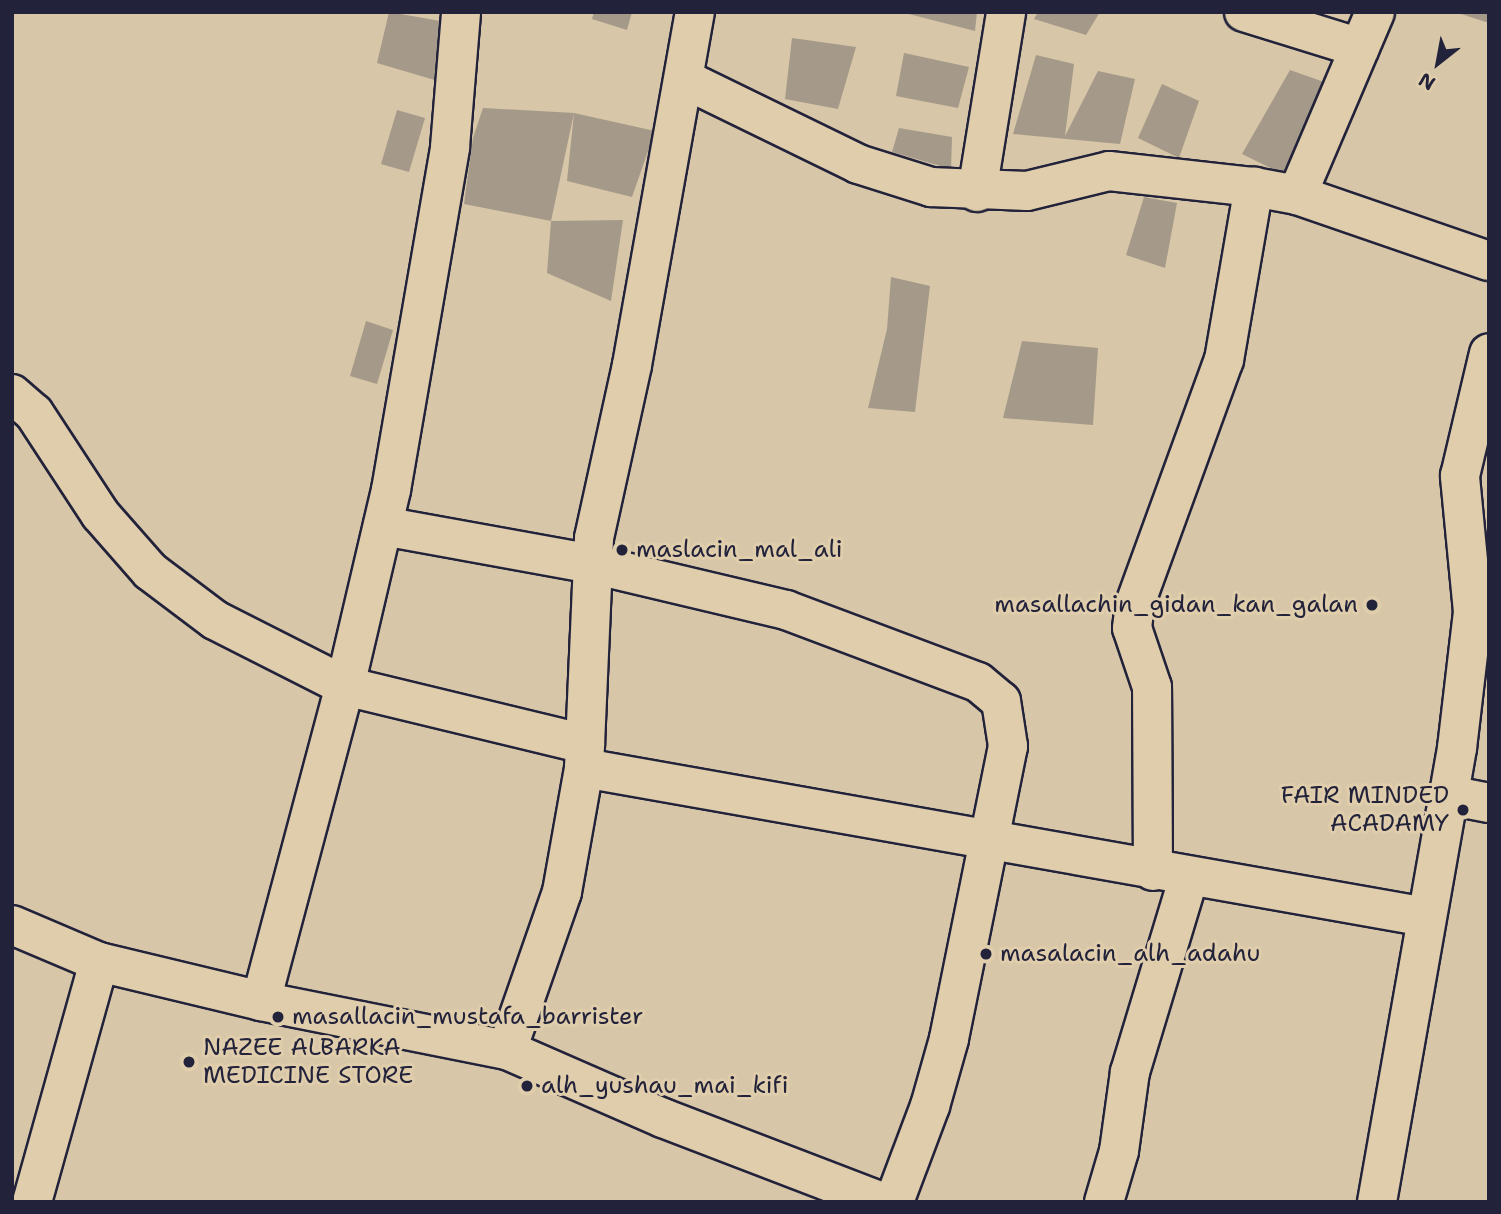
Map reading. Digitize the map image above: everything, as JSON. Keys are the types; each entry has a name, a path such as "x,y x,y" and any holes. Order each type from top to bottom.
{"street":[{"path":"261,1001 345,686 383,526 450,147 461,12"},
{"path":"507,1050 562,892 584,756 592,564 695,12"},
{"path":"977,192 1006,12"},
{"path":"1244,12 1360,48"},
{"path":"1297,195 1375,12"},
{"path":"684,79 858,164 931,187 977,192 1027,191 1109,172 1254,187 1297,195 1489,261"},
{"path":"1104,1202 1119,1152 1130,1072 1171,874 1152,687 1132,628 1135,604 1224,360 1254,187"},
{"path":"1377,1202 1448,795 1473,612 1460,476 1489,353"},
{"path":"12,394 34,414 100,513 150,572 215,620 345,686 584,756 988,843 1426,917"},
{"path":"383,526 592,564 786,610 978,682 1001,701 1008,720 1008,746 949,1039 930,1106 894,1202"},
{"path":"1448,795 1489,803"},
{"path":"12,925 99,962 261,1001 507,1050 663,1118 882,1202"},
{"path":"32,1202 99,962"}],"building":[{"path":"389,12 446,22 438,81 377,63"},
{"path":"594,12 632,12 627,30 592,19"},
{"path":"905,12 977,12 975,31 905,13"},
{"path":"1038,12 1100,12 1086,35 1034,19"},
{"path":"1458,12 1489,12 1489,23 1458,13"},
{"path":"792,38 856,47 838,109 785,99"},
{"path":"904,53 969,67 958,108 896,96"},
{"path":"1036,55 1074,64 1065,136 1098,71 1135,79 1120,144 1013,134"},
{"path":"1290,70 1324,82 1285,175 1242,154"},
{"path":"1162,84 1199,101 1179,158 1138,138"},
{"path":"483,108 574,113 551,221 464,204 473,138"},
{"path":"397,110 425,118 409,172 381,164"},
{"path":"574,113 655,131 632,197 567,181"},
{"path":"899,128 952,137 951,169 892,152"},
{"path":"1144,197 1177,203 1165,268 1126,255"},
{"path":"623,220 611,301 547,273 551,221"},
{"path":"891,277 930,286 915,412 868,408 887,329"},
{"path":"366,321 393,330 377,384 350,376"},
{"path":"1022,341 1098,348 1093,425 1003,418"}],"place":[{"name":"maslacin_mal_ali","path":"622,550"},
{"name":"masallachin_gidan_kan_galan","path":"1372,605"},
{"name":"FAIR MINDED ACADAMY","path":"1463,810"},
{"name":"masalacin_alh_adahu","path":"986,954"},
{"name":"masallacin_mustafa_barrister","path":"278,1017"},
{"name":"NAZEE ALBARKA MEDICINE STORE","path":"189,1062"},
{"name":"alh_yushau_mai_kifi","path":"527,1086"}]}
